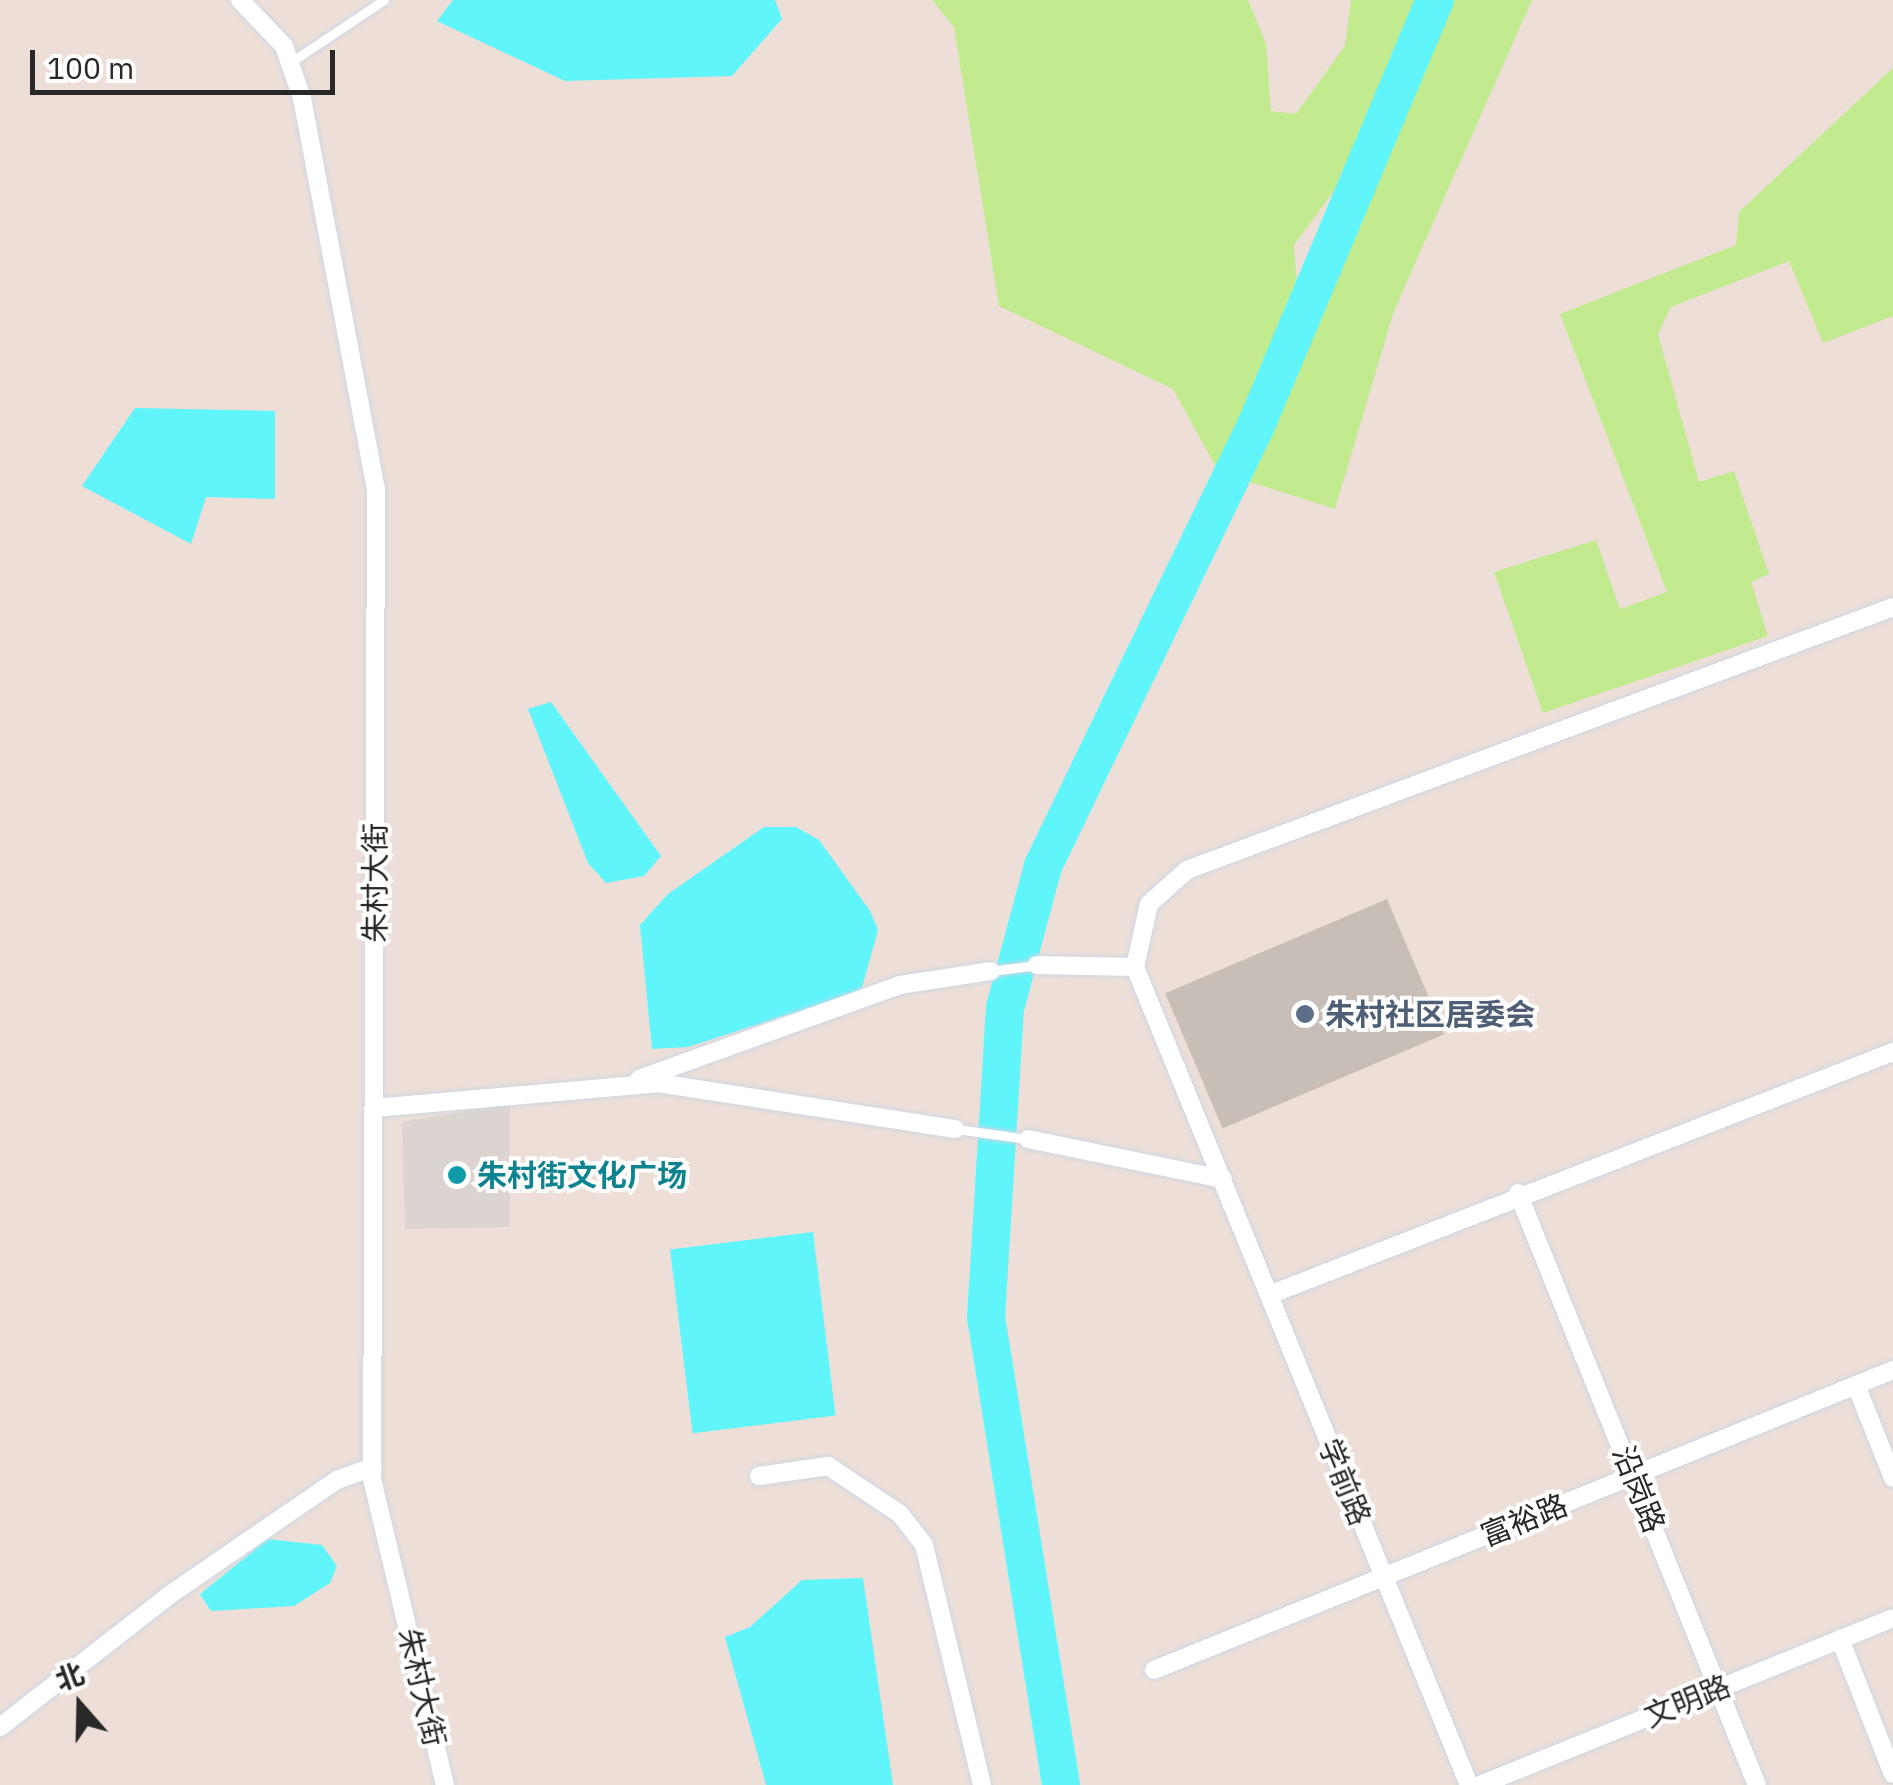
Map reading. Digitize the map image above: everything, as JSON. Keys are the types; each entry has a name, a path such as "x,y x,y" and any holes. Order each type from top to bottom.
{"street":[{"name":"朱村大街","path":"240,0 290,62 376,488 372,1467 445,1785"},
{"path":"1037,965 1135,967 1149,904 1187,870 1893,607"},
{"name":"学前路","path":"1135,967 1469,1785"},
{"path":"625,1084 900,985 990,971"},
{"path":"1269,1295 1518,1194 1893,1052"},
{"path":"374,1108 625,1084 727,1088 955,1129"},
{"path":"1028,1139 1223,1179"},
{"name":"沿岗路","path":"1518,1194 1757,1785"},
{"name":"富裕路","path":"1154,1670 1893,1370"},
{"path":"1856,1385 1893,1478"},
{"path":"759,1476 790,1464 828,1466 900,1514 924,1546 982,1785"},
{"path":"0,1727 168,1596 337,1480 372,1467"},
{"name":"文明路","path":"1480,1785 1893,1618"},
{"path":"1840,1640 1893,1774"}],"lane":[{"path":"290,62 384,0"},
{"path":"990,971 1037,965"},
{"path":"955,1129 1028,1139"}],"green space":[{"path":"932,0 1248,0 1266,44 1271,111 1296,114 1345,46 1351,0 1422,0 1350,169 1294,245 1298,296 1223,480 1173,389 999,306 954,27"},
{"path":"1443,0 1532,0 1394,311 1335,509 1241,479"},
{"path":"1893,68 1893,316 1823,343 1789,261 1671,307 1658,334 1699,482 1734,471 1769,574 1751,582 1768,636 1543,713 1494,572 1596,540 1620,609 1667,592 1560,314 1736,245 1739,212"}],"shaded area":[{"name":"朱村街文化广场","path":"510,1104 510,1227 405,1229 402,1122"}],"water":[{"path":"453,0 775,0 782,19 732,76 565,81 437,21"},
{"path":"135,408 275,411 275,499 206,497 191,544 82,486"},
{"path":"551,702 661,856 644,876 606,883 588,863 528,709"},
{"path":"764,827 796,827 819,840 870,911 878,930 861,991 688,1047 652,1049 640,925 668,894"},
{"path":"813,1232 836,1416 693,1433 670,1250"},
{"path":"268,1539 322,1545 337,1566 330,1583 294,1606 211,1611 200,1594"},
{"path":"863,1578 893,1785 766,1785 725,1637 750,1627 802,1580"}],"building":[{"name":"朱村社区居委会","path":"1387,899 1444,1034 1223,1128 1165,993"}],"waterway":[{"path":"1061,1785 986,1318 1005,1008 1043,866 1255,428 1435,0"}],"place":[{"name":"朱村社区居委会","path":"1305,1014"},
{"name":"朱村街文化广场","path":"457,1175"}]}
